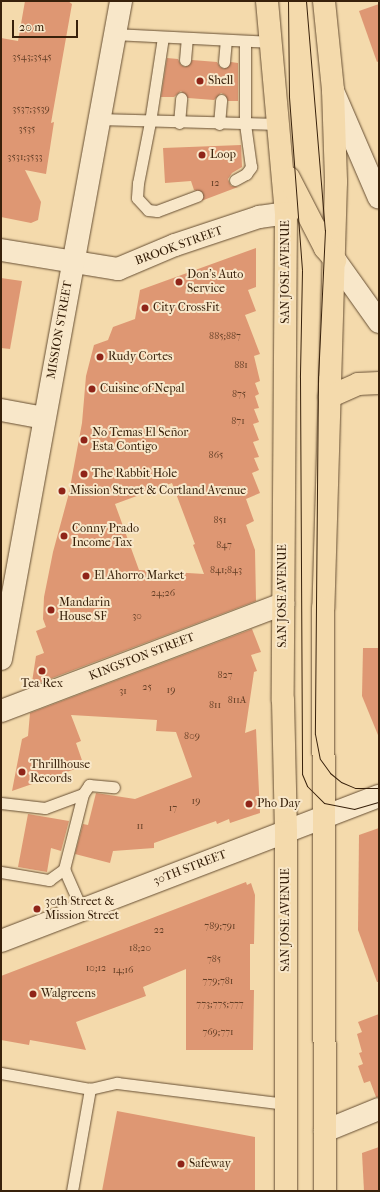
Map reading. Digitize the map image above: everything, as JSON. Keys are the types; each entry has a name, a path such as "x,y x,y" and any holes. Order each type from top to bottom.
{"main road":[{"name":"SAN JOSE AVENUE","path":"267,1 272,42 286,213 283,604 286,832 286,1191"},
{"path":"324,1 332,90 336,182 335,260 329,397 323,608 325,1191"},
{"path":"282,162 298,200 325,248 335,260"},
{"path":"329,397 358,384 379,383"}],"street":[{"name":"MISSION STREET","path":"1,659 98,119 121,1"},
{"path":"332,90 379,198"},
{"name":"BROOK STREET","path":"1,250 72,263 118,269 175,245 259,217 286,213"},
{"path":"335,260 379,322"},
{"path":"1,410 44,418"},
{"name":"KINGSTON STREET","path":"1,711 283,604"},
{"name":"30TH STREET","path":"1,941 379,796"},
{"path":"325,1131 379,1110"}],"lane":[{"path":"114,34 272,42"},
{"path":"163,36 150,122 138,183 137,198 148,210 157,211 197,196"},
{"path":"185,60 187,38"},
{"path":"224,62 226,40"},
{"path":"235,180 246,174 251,166 245,124 245,41"},
{"path":"179,123 181,98"},
{"path":"219,124 221,100"},
{"path":"98,119 179,123 279,124"},
{"path":"82,910 64,869 83,794 89,785 114,787"},
{"path":"1,803 45,808 83,794"},
{"path":"1,872 49,880 64,869"},
{"path":"1,1073 90,1089 117,1083 286,1104"},
{"path":"72,1191 90,1089"}],"building":[{"path":"25,1 68,1 72,4 51,123 54,122 46,174 25,170 41,202 38,220 31,223 1,217 1,38 18,41"},
{"path":"379,4 379,61 377,62 359,11"},
{"path":"167,58 178,59 181,65 185,67 190,64 192,60 217,62 220,67 224,69 231,62 238,63 238,101 228,101 225,95 221,93 214,100 188,98 181,91 174,97 161,97"},
{"path":"241,145 242,167 232,173 228,179 231,186 238,187 201,201 203,193 194,190 191,181 165,183 163,148"},
{"path":"256,248 256,287 248,290 256,311 245,315 260,354 254,356 260,381 255,383 259,394 255,396 259,408 254,409 259,422 253,424 259,440 253,442 259,457 254,458 259,470 252,473 260,493 246,499 254,521 246,525 255,550 256,601 34,685 32,682 36,656 44,653 36,631 46,627 43,619 44,597 53,552 69,493 82,423 86,376 94,345 108,340 113,327 135,319 140,290","holes":["172,483 195,544 193,545 204,574 139,570 115,504"]},
{"path":"1,278 22,281 10,349 1,348"},
{"path":"252,629 261,652 251,655 257,671 254,672 245,733 256,729 260,813 230,823 229,819 217,824 216,821 154,843 154,848 113,851 110,863 75,854 83,824 88,825 96,793 135,799 192,777 176,732 156,731 157,720 71,715 81,741 76,743 84,766 12,791 22,739 28,736 30,713"},
{"path":"363,648 379,648 378,735 362,696"},
{"path":"28,814 69,821 61,851 51,848 47,872 18,867"},
{"path":"379,828 379,982 377,982 358,930 359,835"},
{"path":"246,882 247,885 251,883 255,895 254,944 250,944 250,990 254,990 253,1050 186,1050 186,969 143,987 146,996 76,1022 86,1050 30,1040 29,1045 1,1040 1,976"},
{"path":"379,1014 379,1097 376,1097 370,1081 364,1083 358,1066 363,1064 359,1053 362,1052 357,1034 362,1032 358,1022"},
{"name":"Safeway","path":"117,1111 255,1137 255,1191 102,1191"},
{"path":"379,1147 379,1191 364,1191 362,1153"}],"tram line":[{"path":"288,1 289,97 302,270 300,377 302,774 307,786 324,803 354,809 379,802"},
{"path":"306,1 325,230 318,376 315,734 320,759 330,773 341,782 355,788 379,788"}],"place":[{"name":"Shell","path":"200,81"},
{"name":"Loop","path":"202,155"},
{"name":"Don's Auto Service","path":"179,282"},
{"name":"City CrossFit","path":"145,308"},
{"name":"Rudy Cortes","path":"100,357"},
{"name":"Cuisine of Nepal","path":"92,389"},
{"name":"No Temas El Señor Esta Contigo","path":"84,440"},
{"name":"The Rabbit Hole","path":"84,474"},
{"name":"Mission Street & Cortland Avenue","path":"62,491"},
{"name":"Conny Prado Income Tax","path":"64,536"},
{"name":"El Ahorro Market","path":"86,576"},
{"name":"Mandarin House SF","path":"51,610"},
{"name":"Tea Rex","path":"42,671"},
{"name":"Thrillhouse Records","path":"22,772"},
{"name":"Pho Day","path":"249,804"},
{"name":"30th Street & Mission Street","path":"37,909"},
{"name":"Walgreens","path":"33,994"},
{"name":"Safeway","path":"181,1164"}]}
